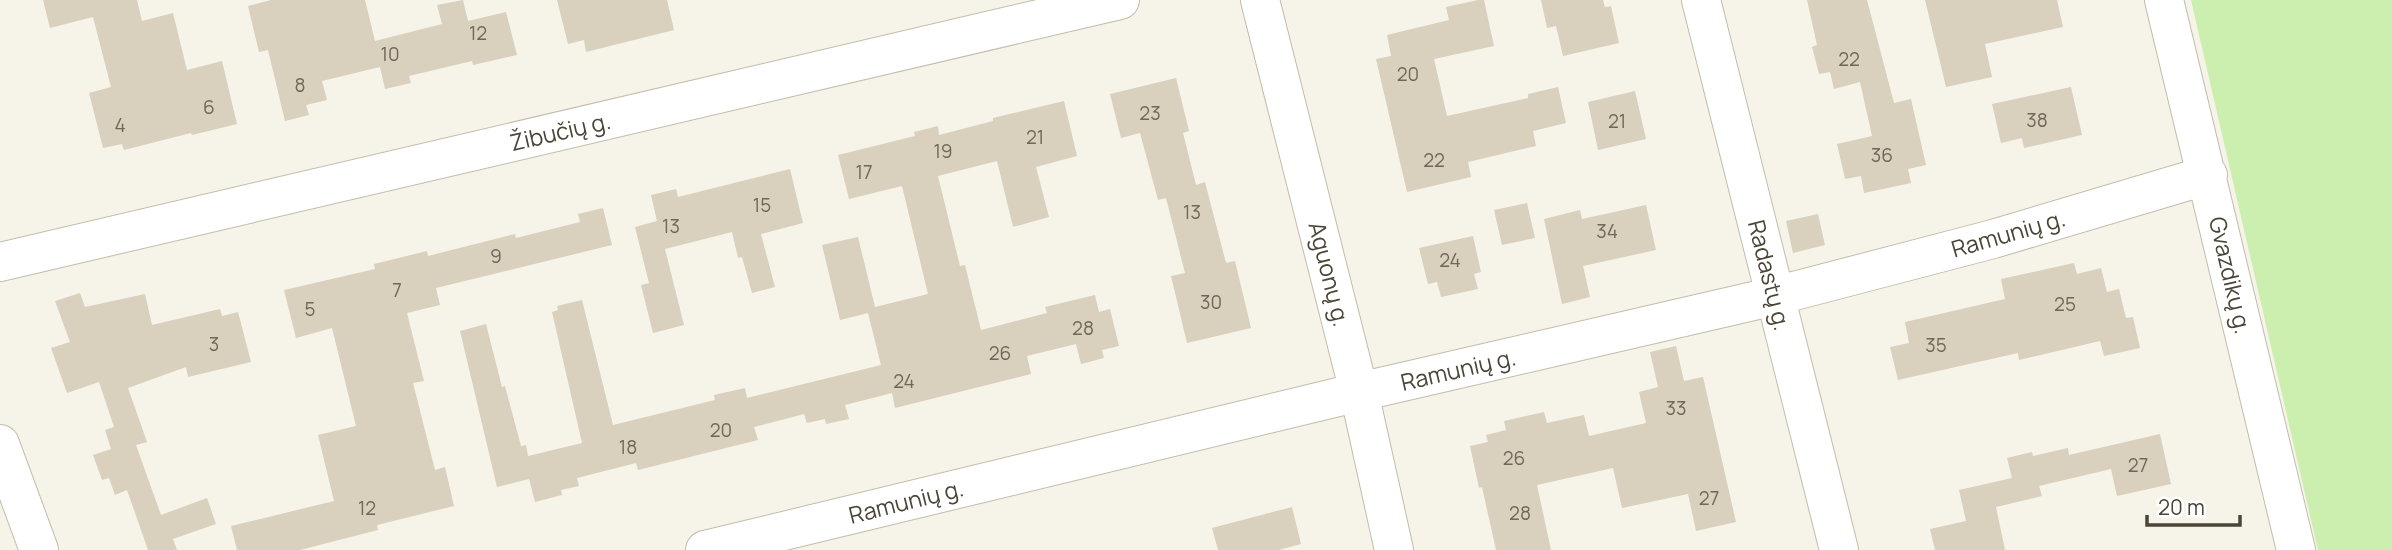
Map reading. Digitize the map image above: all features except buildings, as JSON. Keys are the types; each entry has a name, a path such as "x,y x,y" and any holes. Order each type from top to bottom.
{"street":[{"name":"Žibučių g.","path":"0,262 1120,0"},
{"name":"Aguonų g.","path":"1261,0 1359,392 1394,550"},
{"name":"Radastų g.","path":"1701,0 1839,550"},
{"name":"Gvazdikų g.","path":"2164,0 2296,550"},
{"name":"Ramunių g.","path":"705,550 1359,392 1775,296 1993,239 2208,176"},
{"path":"0,444 39,550"}],"green space":[{"path":"2191,0 2392,0 2392,550 2318,550"}]}
